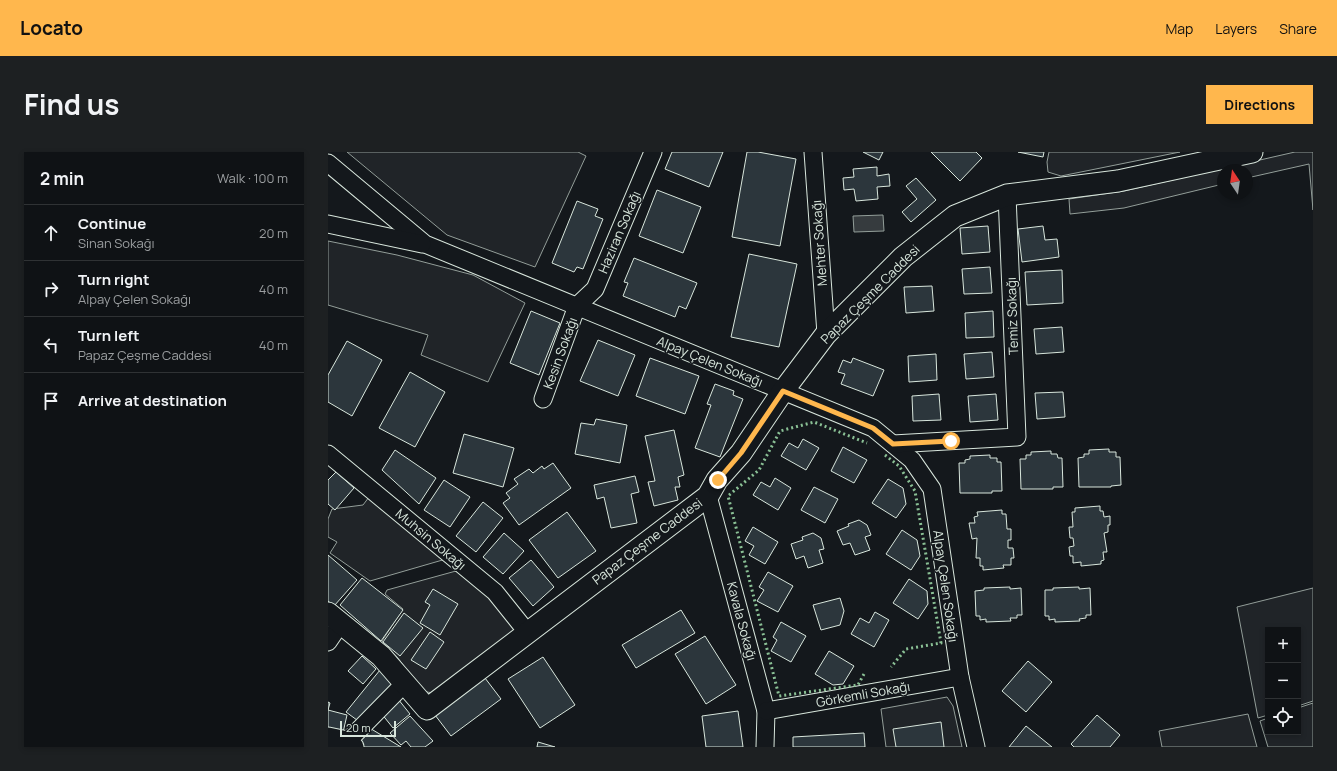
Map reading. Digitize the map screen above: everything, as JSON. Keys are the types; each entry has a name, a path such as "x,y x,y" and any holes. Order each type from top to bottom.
{"street":[{"name":"Haziran Sokağı","path":"577,306 595,289 653,152"},
{"name":"Mehter Sokağı","path":"813,152 826,334"},
{"name":"Papaz Çeşme Caddesi","path":"405,683 427,709 708,496 718,480 741,453 783,391 826,334 903,257 955,216 1007,195 1118,181 1210,156 1252,152"},
{"name":"Alpay Çelen Sokağı","path":"328,163 424,244"},
{"name":"Temiz Sokağı","path":"893,444 1017,437 1007,195"},
{"name":"Alpay Çelen Sokağı","path":"328,224 424,244 873,428 893,444 912,460 932,489 960,677 976,747"},
{"name":"Kesin Sokağı","path":"543,399 577,306"},
{"name":"Muhsin Sokağı","path":"328,454 495,592 527,632"},
{"name":"Kavala Sokağı","path":"708,496 766,711 765,747"},
{"path":"328,642 335,618 381,656 405,683 343,742"},
{"name":"Görkemli Sokağı","path":"766,711 960,677"}],"shaded area":[{"path":"347,152 578,152 586,156 535,267 447,235"},
{"path":"1049,152 1180,152 1061,176 1048,172 1047,162"},
{"path":"1295,152 1313,152 1313,210 1309,164 1253,177 1253,164 1242,164"},
{"path":"1217,170 1217,185 1124,208 1070,214 1069,199 1124,191"},
{"path":"883,215 884,231 854,232 853,216"},
{"path":"328,241 397,255 473,275 525,303 488,382 421,355 428,335 328,305"},
{"path":"369,497 446,559 370,581 330,553 337,542 328,537 328,519 332,509 363,505"},
{"path":"456,571 484,591 517,628 438,694 422,691 398,658 382,641 403,609 385,594 387,590"},
{"path":"1313,588 1313,701 1301,705 1301,627 1265,627 1265,716 1258,718 1237,607"},
{"path":"947,697 953,706 962,747 886,747 881,709"},
{"path":"1313,703 1313,747 1268,747 1260,721 1265,719 1265,735 1301,735 1301,707"},
{"path":"1248,714 1257,747 1162,747 1159,731"}],"building":[{"path":"672,152 723,152 709,187 665,169"},
{"path":"747,152 758,152 796,159 780,246 732,237"},
{"path":"863,152 883,152 879,160"},
{"path":"931,152 976,152 982,158 960,181"},
{"path":"1018,152 1044,152 1043,157"},
{"path":"877,167 877,176 889,174 890,186 877,187 878,199 856,201 854,189 844,190 843,178 854,177 853,169"},
{"path":"916,178 936,200 911,222 902,212 917,199 906,186"},
{"path":"657,190 701,207 683,253 639,236"},
{"path":"577,201 598,209 595,216 603,219 583,269 577,267 574,272 552,263"},
{"path":"988,226 990,252 962,254 960,228"},
{"path":"1043,226 1045,240 1057,239 1059,257 1022,262 1018,229"},
{"path":"749,254 797,264 779,347 731,337"},
{"path":"634,258 697,283 686,309 679,306 675,317 623,296 628,283 624,282"},
{"path":"990,267 992,293 964,294 962,269"},
{"path":"1062,270 1063,303 1027,305 1025,272"},
{"path":"932,286 934,311 906,313 904,287"},
{"path":"531,311 560,323 539,375 510,363"},
{"path":"993,311 994,337 966,338 965,313"},
{"path":"1062,327 1064,352 1036,354 1034,329"},
{"path":"598,340 635,355 618,396 580,381"},
{"path":"347,341 382,360 352,416 328,402 328,375"},
{"path":"992,352 994,377 966,379 964,354"},
{"path":"936,354 937,380 909,382 908,356"},
{"path":"650,358 699,376 685,414 636,396"},
{"path":"853,358 884,370 873,396 841,384 845,374 838,372 843,360 851,363"},
{"path":"410,372 445,392 415,447 379,428"},
{"path":"715,384 734,391 733,395 743,399 720,457 695,448 711,405 707,404"},
{"path":"1063,392 1065,417 1037,419 1035,393"},
{"path":"939,394 941,420 913,421 912,396"},
{"path":"996,394 998,420 970,422 968,396"},
{"path":"596,419 627,425 620,463 575,454 581,423 594,425"},
{"path":"674,430 684,475 678,477 680,487 675,487 678,500 654,506 648,482 655,481 645,436"},
{"path":"464,434 514,448 503,487 453,473"},
{"path":"803,439 819,448 806,470 781,456 789,443 798,448"},
{"path":"843,447 867,460 854,483 831,471"},
{"path":"1109,449 1109,452 1116,452 1116,457 1120,457 1121,485 1111,487 1079,487 1078,458 1084,457 1084,454 1089,454 1089,450"},
{"path":"395,450 436,478 419,504 382,470"},
{"path":"1051,451 1051,454 1057,454 1058,458 1062,458 1063,487 1053,487 1053,489 1021,489 1020,459 1026,459 1026,455 1031,455 1031,452"},
{"path":"990,455 990,458 997,458 997,462 1001,462 1002,491 992,491 992,493 960,493 959,463 965,463 965,460 970,459 970,456"},
{"path":"553,463 571,488 519,525 503,503 510,498 506,493 518,484 514,479 529,469 533,473 542,466 544,469"},
{"path":"336,472 354,488 335,510 328,504 328,480"},
{"path":"635,476 639,492 631,494 637,523 611,528 604,497 597,499 594,485"},
{"path":"775,478 791,488 778,510 753,495 761,482 770,487"},
{"path":"888,479 903,488 906,504 896,518 872,503"},
{"path":"444,480 470,497 450,527 424,510"},
{"path":"814,487 838,499 825,523 801,510"},
{"path":"483,502 503,518 476,552 456,536"},
{"path":"1100,506 1100,511 1103,511 1104,517 1110,516 1108,532 1104,533 1107,552 1103,552 1104,560 1101,561 1101,564 1081,566 1081,562 1073,563 1073,556 1070,556 1069,547 1074,546 1073,538 1070,538 1069,527 1073,527 1072,512 1075,512 1075,508"},
{"path":"1002,510 1002,514 1006,514 1007,529 1011,529 1011,540 1008,540 1008,548 1013,548 1014,558 1011,558 1011,565 1003,565 1004,568 983,570 983,566 980,566 980,558 976,558 977,538 972,539 969,523 975,523 974,517 978,516 977,512"},
{"path":"567,512 596,551 558,578 529,540"},
{"path":"859,520 867,525 871,535 865,537 870,550 855,555 850,543 843,545 837,531 849,526 848,524"},
{"path":"753,527 778,542 765,564 749,555 754,546 745,541"},
{"path":"902,530 917,540 920,556 911,570 886,554"},
{"path":"504,533 524,551 503,574 483,557"},
{"path":"813,533 821,538 824,549 819,550 823,563 808,568 804,556 796,559 791,544 803,540 802,537"},
{"path":"328,555 357,580 334,606 328,601"},
{"path":"531,560 554,587 533,606 509,578"},
{"path":"768,572 793,586 778,612 757,601 764,590 759,587"},
{"path":"362,578 403,610 381,641 340,605"},
{"path":"909,579 927,591 928,604 918,619 893,603"},
{"path":"1010,587 1010,589 1021,588 1022,615 1017,615 1017,618 1010,618 1011,621 986,622 986,619 980,620 980,616 976,616 975,591 984,590 984,588"},
{"path":"1079,587 1079,589 1090,588 1091,615 1086,615 1086,618 1079,619 1080,621 1055,622 1055,619 1049,620 1049,616 1045,616 1045,590 1053,590 1053,588"},
{"path":"433,589 458,604 440,635 420,623 430,605 425,602"},
{"path":"840,598 844,611 840,625 821,630 813,605"},
{"path":"681,610 695,633 636,668 622,645"},
{"path":"875,612 889,620 874,647 851,634 860,618 869,623"},
{"path":"404,613 423,628 400,656 383,642"},
{"path":"781,622 806,636 791,662 771,651 777,640 773,637"},
{"path":"430,632 444,642 426,669 411,660"},
{"path":"705,636 736,685 706,704 675,654"},
{"path":"829,651 854,666 843,684 833,685 815,674"},
{"path":"362,656 376,669 363,684 348,671"},
{"path":"543,657 575,705 540,728 508,679"},
{"path":"1028,661 1052,682 1026,712 1002,691"},
{"path":"380,670 397,687 361,723 346,712"},
{"path":"485,678 501,699 451,736 435,715"},
{"path":"398,699 410,714 393,728 381,713"},
{"path":"328,710 347,715 342,737 328,734"},
{"path":"738,711 743,747 706,747 702,716"},
{"path":"1097,715 1120,735 1110,747 1074,747 1071,744"},
{"path":"410,716 433,741 425,747 411,747 406,741 401,745 390,733"},
{"path":"941,722 944,747 896,747 893,729"},
{"path":"1026,726 1052,747 1009,747"},
{"path":"368,727 401,747 356,746"},
{"path":"864,733 865,747 793,747 793,737"},
{"path":"538,742 555,747 537,747"}],"hedge":[{"path":"864,674 858,685 779,696 728,496 759,470 780,431 814,422 867,443"},
{"path":"885,455 899,466 915,491 941,643 906,649 891,667"}],"route":[{"path":"718,480 741,453 783,391 873,428 893,444 951,441"}]}
